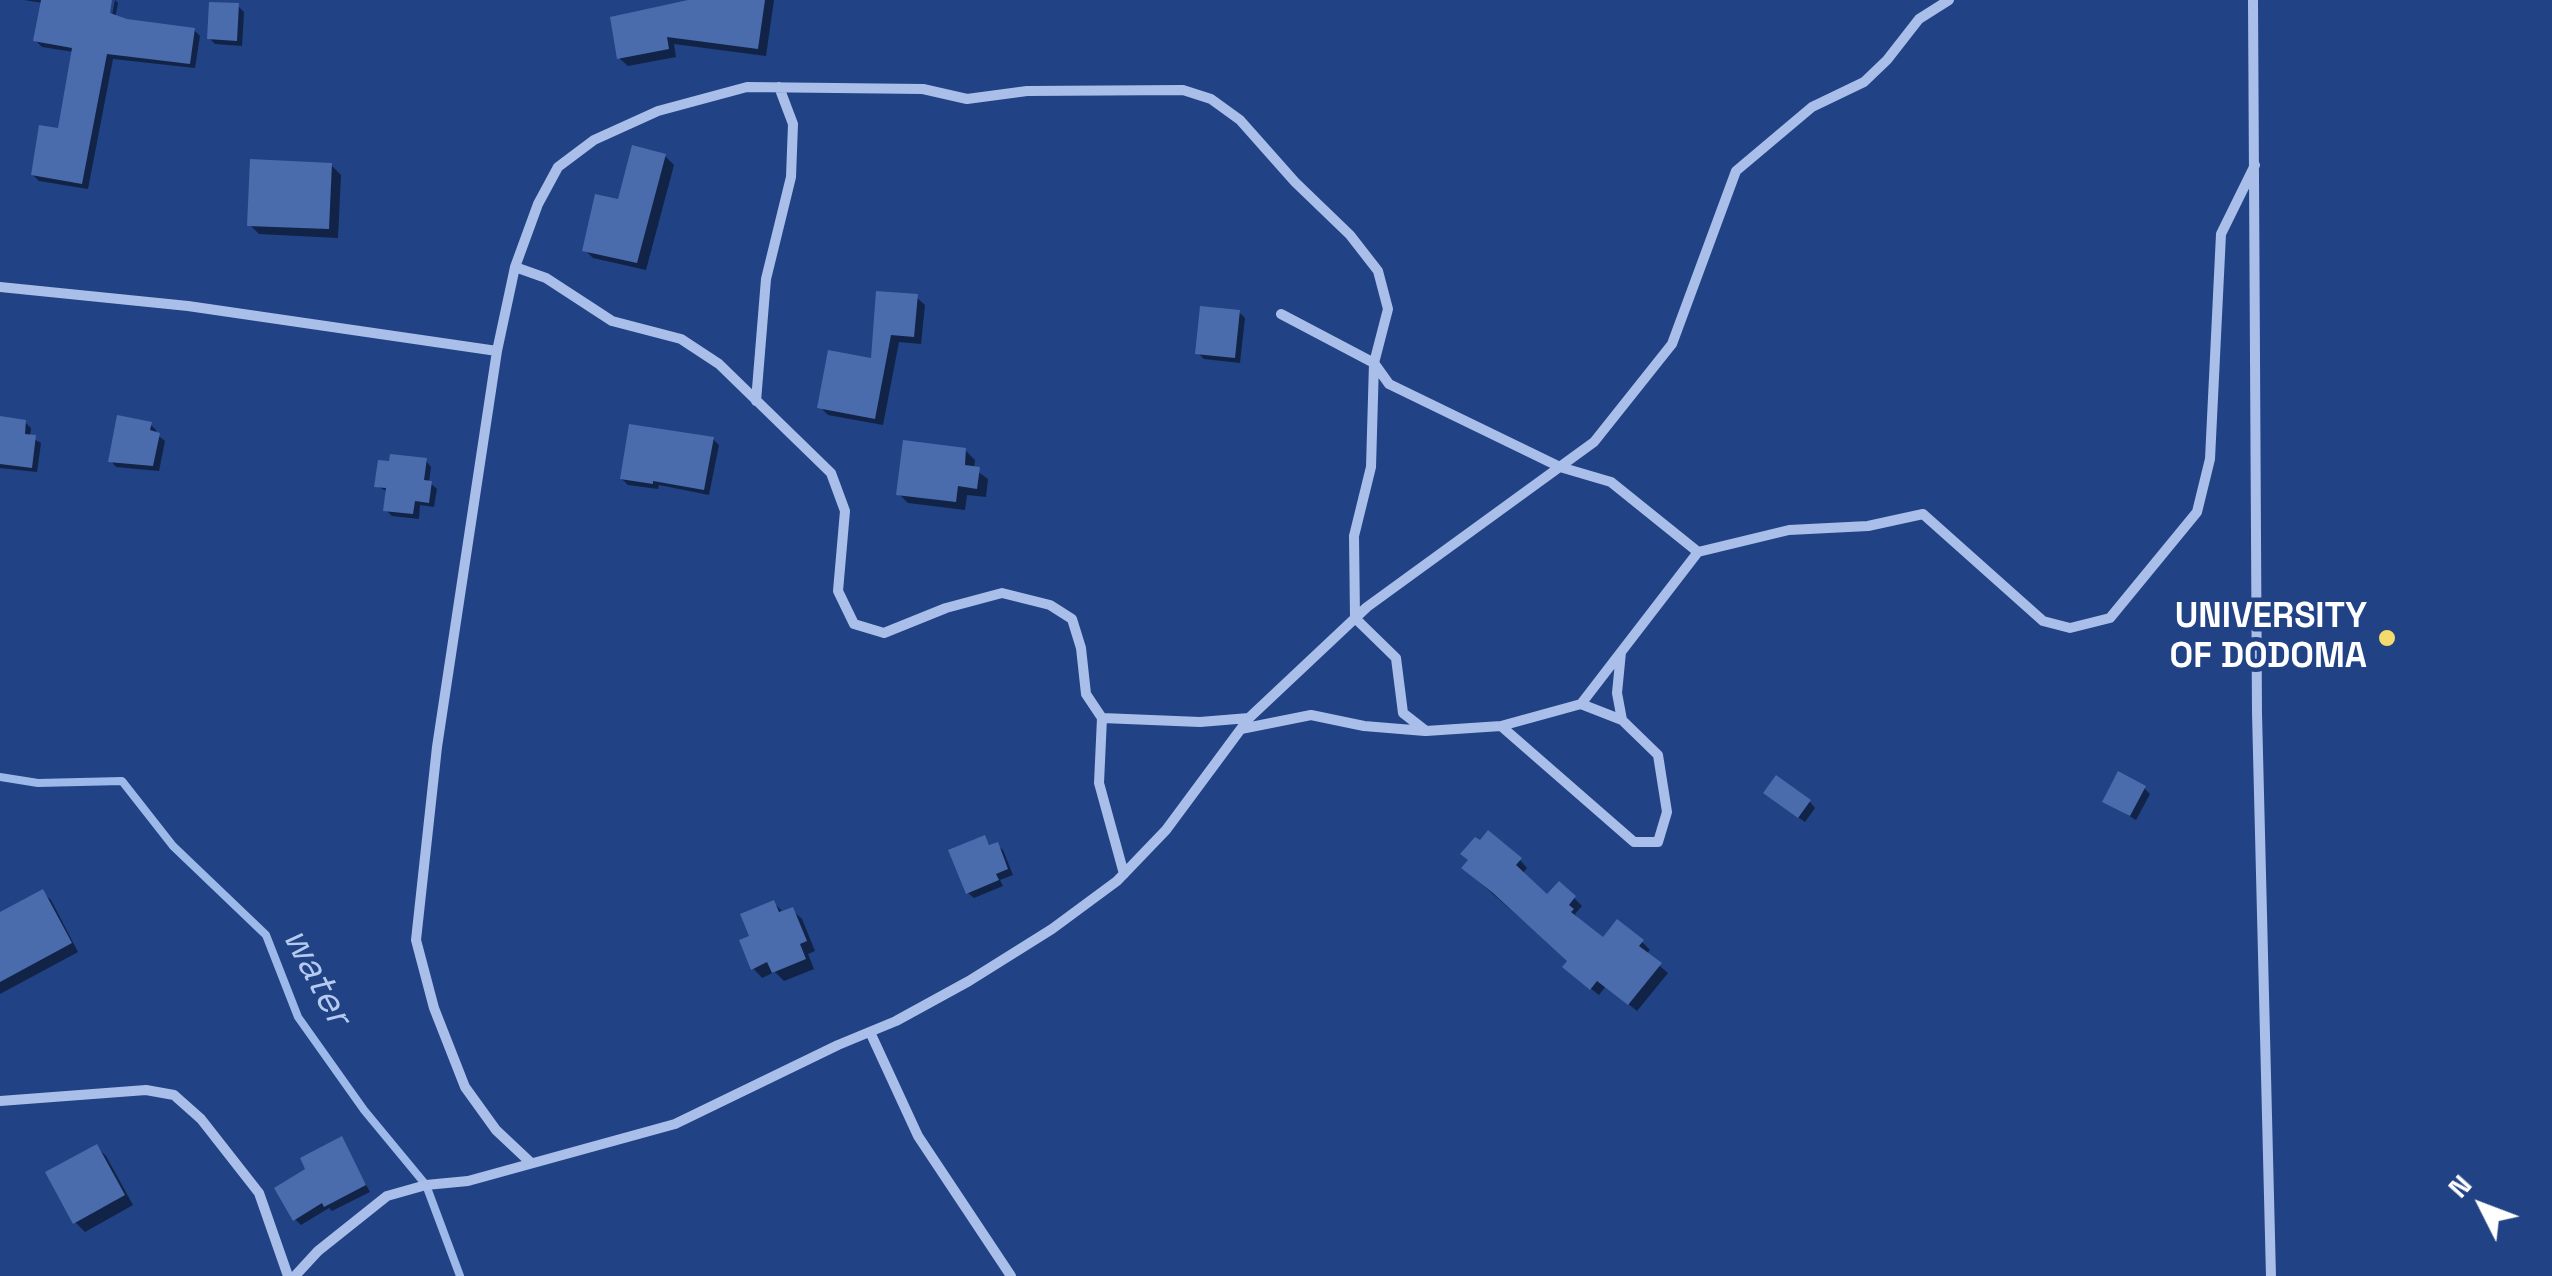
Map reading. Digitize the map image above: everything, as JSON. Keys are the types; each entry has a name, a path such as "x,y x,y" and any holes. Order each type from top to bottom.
{"street":[{"path":"0,1101 146,1090 174,1094 201,1119 259,1193 292,1276 386,1196 468,1180 676,1124 896,1022 1052,929 1124,874 1166,830 1248,718 1355,618 1594,442 1672,344 1736,171 1812,107 1864,82 1919,19 1948,0"},
{"path":"2253,0 2257,713 2271,1276"},
{"path":"530,1162 496,1130 465,1086 434,1008 416,940 437,747 498,351 515,267 538,204 558,168 594,140 658,111 746,87 924,89 967,99 1027,91 1183,90 1211,99 1240,120 1295,182 1350,235 1378,271 1388,310 1374,363 1370,467 1354,536 1355,618 1396,658 1404,713 1426,731"},
{"path":"756,401 766,280 791,176 792,124 779,88"},
{"path":"1581,704 1698,552 1789,530 1868,526 1922,514 2043,621 2070,628 2110,618 2197,512 2210,458 2221,234 2255,165"},
{"path":"515,267 546,278 612,321 681,339 718,364 830,473 845,511 838,591 854,624 884,633 946,608 1002,594 1050,606 1072,619 1081,648 1086,694 1102,718 1099,783 1124,874"},
{"path":"0,286 188,306 498,351"},
{"path":"1282,314 1374,363 1389,384 1560,467 1611,482 1698,552"},
{"path":"1621,652 1617,694 1622,720"},
{"path":"1240,729 1312,715 1364,726 1426,731 1501,726 1581,704 1622,720 1658,754 1667,812 1658,842 1634,842 1501,726"},
{"path":"1102,718 1200,722 1248,718"},
{"path":"870,1032 918,1136 1011,1276"}],"building":[{"path":"41,0 112,0 110,13 127,19 195,28 190,64 107,54 82,184 31,175 39,125 58,128 72,48 33,41"},
{"path":"688,0 765,0 758,49 667,37 669,49 617,59 610,17"},
{"path":"209,2 239,3 237,41 207,39"},
{"path":"632,145 666,154 637,263 582,251 595,194 618,199"},
{"path":"250,159 332,163 329,229 247,226"},
{"path":"876,291 918,294 914,337 891,335 875,419 817,408 828,350 871,358"},
{"path":"1200,306 1240,310 1235,358 1195,354"},
{"path":"117,415 152,422 150,430 160,433 153,466 108,462"},
{"path":"0,416 26,420 25,434 36,435 32,468 0,464"},
{"path":"629,424 714,437 704,490 620,479"},
{"path":"903,440 966,448 965,465 980,467 977,489 958,486 956,502 896,495"},
{"path":"390,454 427,458 424,480 432,481 429,503 415,501 413,514 383,511 386,488 374,487 378,460 389,461"},
{"path":"2118,771 2146,786 2130,816 2102,802"},
{"path":"1776,775 1811,800 1798,818 1763,793"},
{"path":"1488,830 1522,858 1516,865 1547,894 1559,881 1576,896 1569,905 1574,909 1571,912 1603,937 1617,919 1644,940 1639,946 1662,963 1628,1005 1597,981 1590,990 1562,967 1567,961 1461,868 1468,860 1460,854 1475,837 1480,840"},
{"path":"985,835 989,845 998,842 1008,869 996,874 999,880 966,894 948,850"},
{"path":"43,889 72,943 0,982 0,912"},
{"path":"774,900 779,912 793,907 807,941 800,944 806,959 772,973 767,962 751,970 739,940 749,936 740,914"},
{"path":"342,1136 366,1185 324,1207 322,1203 293,1221 274,1188 305,1169 300,1158"},
{"path":"97,1144 125,1195 73,1224 45,1172"}],"waterway":[{"name":"water","path":"0,777 38,783 122,781 173,846 266,935 298,1017 364,1110 426,1185 460,1276"}],"place":[{"name":"UNIVERSITY OF DODOMA","path":"2387,638"}]}
